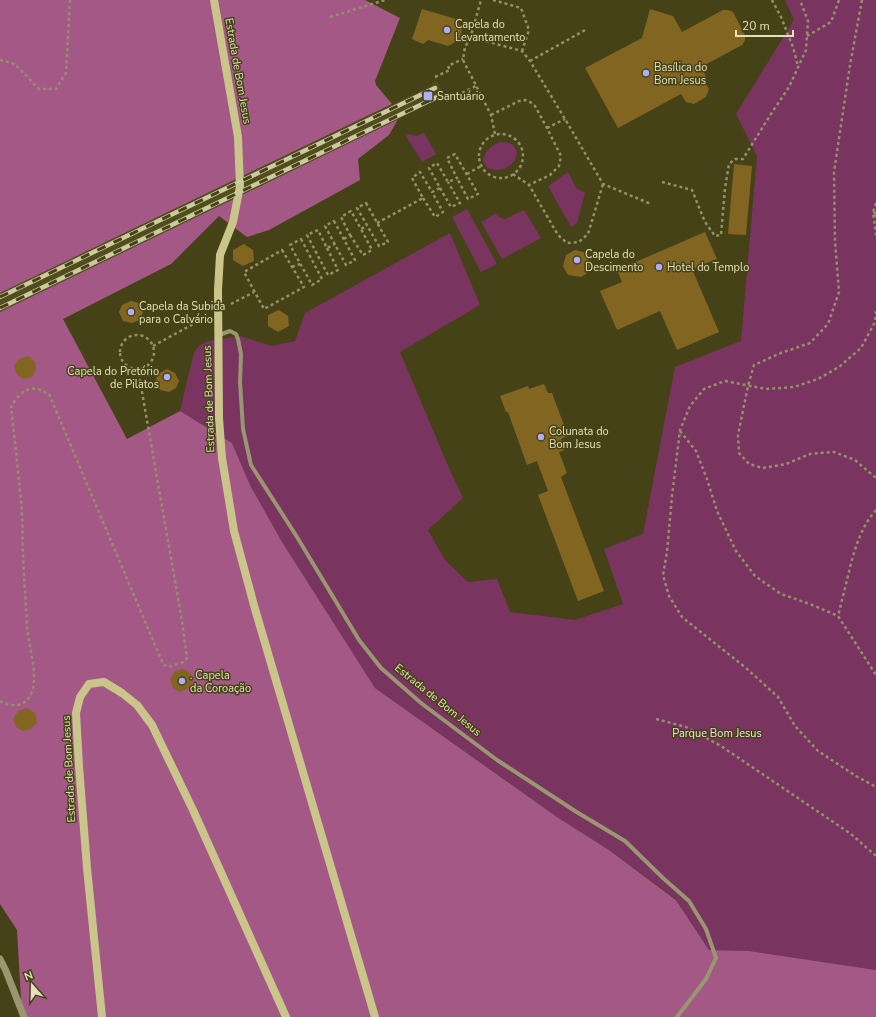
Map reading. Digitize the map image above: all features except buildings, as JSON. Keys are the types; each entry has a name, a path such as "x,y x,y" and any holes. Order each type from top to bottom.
{"main road":[{"name":"Estrada de Bom Jesus","path":"214,0 238,137 240,186 233,222 220,255 218,334 219,418 222,458 234,531 257,616 376,1017"},
{"name":"Estrada de Bom Jesus","path":"102,1017 87,868 76,713 80,697 89,684 104,682 122,693 137,705 152,725 193,810 286,1017"}],"street":[{"name":"Estrada de Bom Jesus","path":"218,334 230,331 236,334 238,339 241,354 240,382 243,429 251,465 297,537 359,640 381,668 421,703 497,760 575,811 625,841 689,901 706,929 716,958 706,979 677,1017"},
{"path":"0,959 24,1017"}],"path":[{"path":"0,60 15,64 39,89 56,90 66,73 70,0"},
{"path":"330,17 385,0"},
{"path":"481,0 470,39 465,47 463,59 491,115 495,134"},
{"path":"493,0 522,8 529,30 522,51"},
{"path":"772,0 781,17 793,47 798,67"},
{"path":"662,182 692,190 705,222 714,236 721,235 725,188 729,164 735,159 743,159 789,87 806,50 808,21 800,0"},
{"path":"807,36 830,22 839,0"},
{"path":"862,0 850,65 834,172 835,241 839,292 828,324 810,343 781,353 754,365 738,435 739,453 749,464 763,468 786,464 810,454 834,452 855,460 876,478"},
{"path":"530,61 587,28"},
{"path":"470,39 485,41 522,51 530,61 603,184 651,204"},
{"path":"435,77 450,70 448,66 463,59"},
{"path":"446,101 476,86"},
{"path":"491,115 519,101 525,100 535,106 547,128 561,156 559,166 550,175 529,185"},
{"path":"547,128 565,119"},
{"path":"503,133 517,140 523,154 519,169 506,177 499,178 485,172 478,160 480,146 489,136 495,134 503,133"},
{"path":"455,154 478,194 468,198 457,178 447,158 455,154"},
{"path":"437,164 460,203 451,207 440,188 429,168 437,164"},
{"path":"467,174 481,166"},
{"path":"420,172 443,212 434,217 423,198 412,178 420,172"},
{"path":"513,174 529,185 558,235 567,243 579,242 588,234 603,184"},
{"path":"448,182 457,178"},
{"path":"432,192 440,188"},
{"path":"377,223 423,198"},
{"path":"366,203 388,242 379,246 367,226 357,208 366,203"},
{"path":"876,203 874,212 876,235"},
{"path":"351,211 372,250 363,255 350,235 341,217 351,211"},
{"path":"874,212 876,218"},
{"path":"334,221 355,260 346,265 335,244 325,226 334,221"},
{"path":"361,229 367,226"},
{"path":"318,230 338,270 328,275 317,254 307,235 318,230"},
{"path":"344,239 350,235"},
{"path":"301,239 322,279 312,285 300,264 290,245 301,239"},
{"path":"328,248 335,244"},
{"path":"282,250 292,268 304,287 264,309 244,272 282,250"},
{"path":"311,257 317,254"},
{"path":"292,268 300,264"},
{"path":"238,301 254,292"},
{"path":"876,311 875,322 861,348 839,367 818,379 794,386 766,389 725,381 704,389 690,406 680,430 667,552 663,574 669,596 682,617 746,668 778,697 795,726 818,751 856,776 876,787"},
{"path":"153,346 204,318"},
{"path":"134,335 140,335 150,341 154,351 152,361 148,366 138,369 133,369 124,363 120,352 124,341 134,335"},
{"path":"0,701 14,706 25,702 31,695 34,680 28,637 22,512 11,407 16,397 25,390 37,389 49,394 163,664 168,667 184,662 187,658 182,621 138,369"},
{"path":"680,430 696,451 707,478 717,511 736,551 755,576 781,594 838,616 876,675"},
{"path":"838,616 860,535 872,514 876,510"},
{"path":"656,719 686,727 721,746 851,834 876,856"}],"shaded area":[{"path":"0,0 365,0 400,18 375,81 376,85 392,104 0,293"},
{"path":"437,81 444,97 0,312 0,293 433,85 432,83"},
{"path":"397,120 389,135 358,159 360,180 269,230 247,237 219,216 171,264 63,319 127,439 180,411 232,443 250,485 282,542 375,688 557,817 609,850 676,900 709,950 749,951 876,970 876,1017 22,1017 17,930 0,904 0,312"}],"green space":[{"name":"Parque Bom Jesus","path":"785,0 876,0 876,970 749,951 709,950 676,899 609,850 557,817 375,688 282,542 250,485 232,443 180,411 193,356 196,349 202,344 209,341 240,336 272,346 295,341 305,313 450,233 480,305 400,352 463,498 428,530 445,560 468,582 497,579 510,612 575,620 623,604 604,549 643,534 675,367 741,341 757,156 736,114 794,20"},
{"path":"424,133 436,154 422,162 406,136 409,134 416,136"},
{"path":"501,142 509,143 514,146 516,155 514,160 510,165 498,170 486,167 484,163 485,153 494,145"},
{"path":"568,172 576,188 585,193 577,223 571,227 548,186"},
{"path":"467,209 497,264 481,272 452,217"},
{"path":"524,210 541,238 502,259 481,222 495,214 505,219"}],"railway":[{"path":"0,297 435,88"},
{"path":"0,308 439,96"}],"place":[{"name":"Capela do Levantamento","path":"447,30"},
{"name":"Basílica do Bom Jesus","path":"646,73"},
{"name":"Santuário","path":"428,96"},
{"name":"Capela do Descimento","path":"577,260"},
{"name":"Hotel do Templo","path":"659,267"},
{"name":"Capela da Subida para o Calvário","path":"131,312"},
{"name":"Capela do Pretório de Pilatos","path":"167,377"},
{"name":"Colunata do Bom Jesus","path":"541,437"},
{"name":". Capela da Coroação","path":"182,681"}]}
